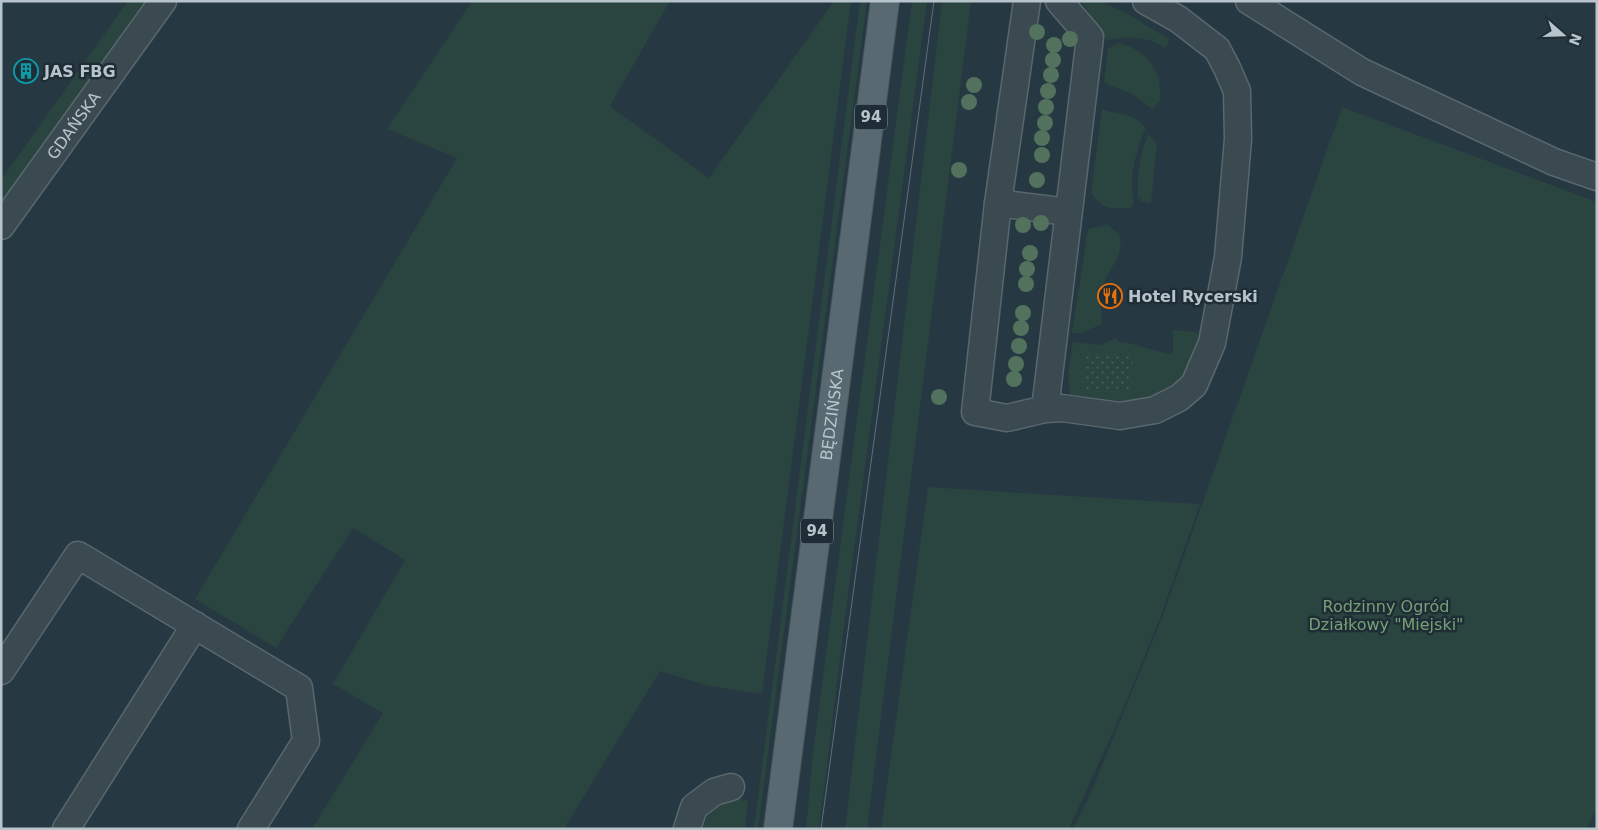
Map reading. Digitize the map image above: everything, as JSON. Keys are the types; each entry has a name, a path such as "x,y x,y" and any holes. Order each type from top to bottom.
{"main road":[{"name":"BĘDZIŃSKA","path":"778,829 885,1"}],"street":[{"name":"GDAŃSKA","path":"1,226 163,1"},
{"path":"1027,1 998,203 975,412 1007,418 1045,409 1062,408 1120,416 1155,410 1179,398 1194,385 1212,343 1228,257 1238,139 1237,91 1228,68 1217,49 1178,19 1146,1"},
{"path":"1045,409 1090,37 1059,1"},
{"path":"1249,1 1362,72 1554,162 1597,178"},
{"path":"998,203 1068,212"},
{"path":"1,671 78,555 299,688 306,741 251,829"},
{"path":"66,829 195,625"},
{"path":"687,829 694,807 714,792 732,787"}],"green space":[{"path":"128,1 145,1 1,203 1,180"},
{"path":"472,1 670,1 610,106 709,178 834,1 851,1 762,694 709,686 660,671 564,829 312,829 383,713 333,684 405,560 353,528 276,648 195,599 457,158 387,129"},
{"path":"860,1 867,1 758,829 754,829"},
{"path":"912,1 927,1 845,618 819,829 806,829 813,753"},
{"path":"942,1 971,1 867,829 845,829"},
{"path":"1081,1 1100,1 1124,12 1169,39 1166,48 1151,41 1137,38 1107,40"},
{"path":"1119,43 1129,46 1146,57 1156,72 1159,81 1160,101 1152,109 1131,93 1108,85 1104,81 1108,48"},
{"name":"Rodzinny Ogród Działkowy \"Miejski\"","path":"1342,107 1597,202 1597,809 1586,829 1073,829 1091,792 1162,618"},
{"path":"1102,109 1130,116 1146,128 1134,164 1132,189 1134,200 1131,208 1108,207 1095,199 1091,193"},
{"path":"1148,134 1157,144 1151,203 1141,202 1141,198 1138,199 1139,166"},
{"path":"1108,225 1119,234 1120,248 1117,259 1103,286 1101,302 1102,324 1081,333 1072,333 1088,229"},
{"path":"1173,330 1195,332 1203,339 1205,351 1172,394 1131,408 1080,398 1070,394 1068,374 1073,342 1100,345 1116,338 1118,342 1173,354"},
{"path":"1085,354 1133,354 1131,391 1083,389"},
{"path":"928,487 1200,504 1160,618 1122,712 1069,829 881,829"},
{"path":"724,797 737,797 748,801 745,829 703,829 709,811"}],"tram line":[{"path":"821,829 934,1"}],"place":[{"name":"JAS FBG","path":"26,71"},
{"name":"Hotel Rycerski","path":"1110,296"}]}
